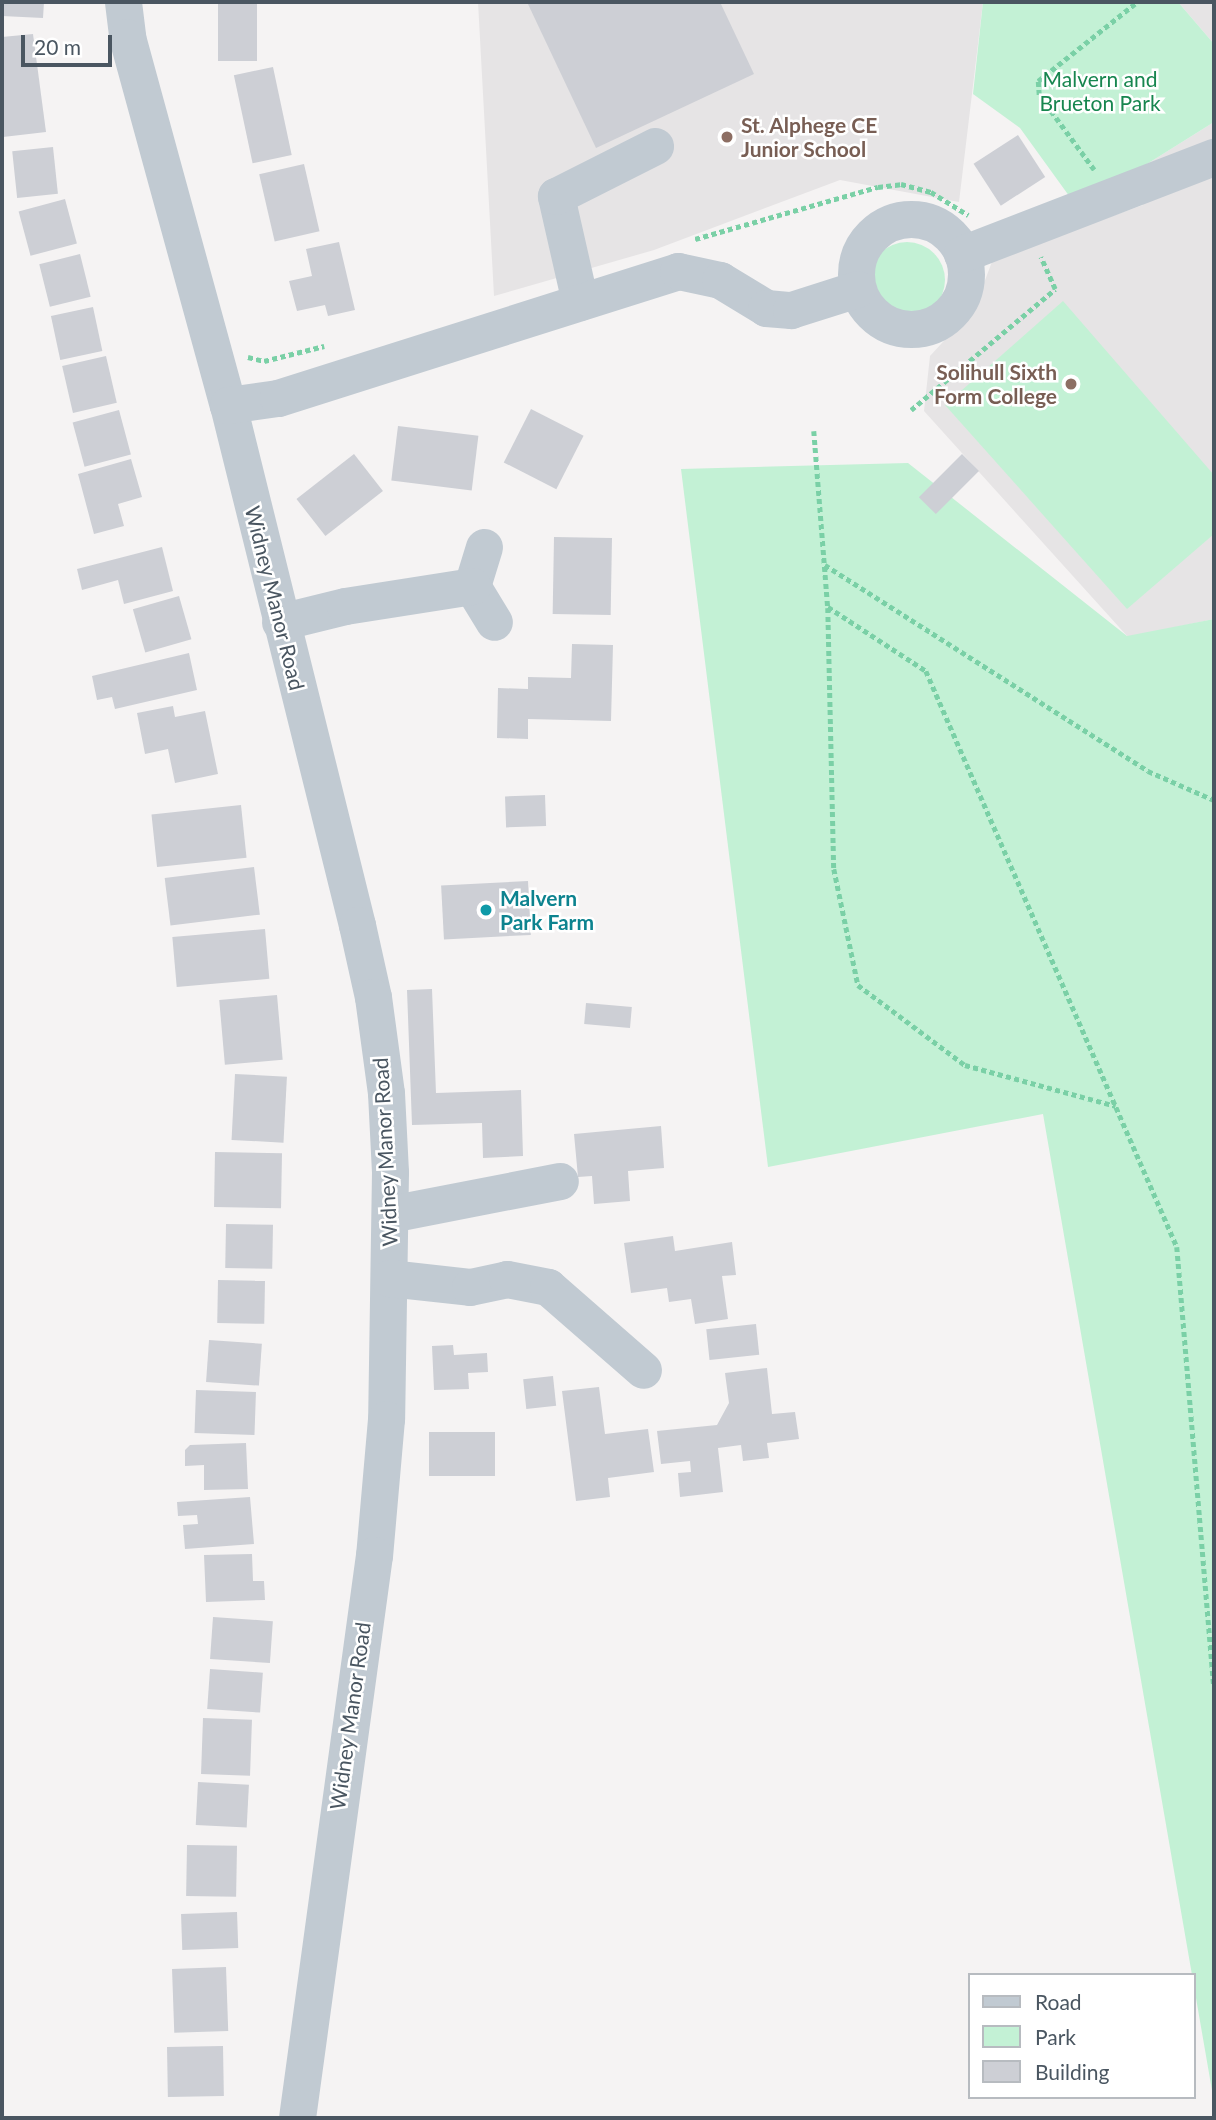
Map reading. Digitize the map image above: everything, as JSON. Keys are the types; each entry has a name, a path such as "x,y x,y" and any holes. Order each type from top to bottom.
{"street":[{"name":"Widney Manor Road","path":"123,2 127,37 228,405 373,997 386,1093 390,1214 386,1419 374,1555 297,2118"},
{"path":"580,302 556,196 654,146"},
{"path":"962,254 1214,157"},
{"path":"902,219 939,226 962,254 966,271 958,302 934,323 902,328 887,323 874,315 858,289 860,252 870,236 902,219"},
{"path":"228,405 278,398 678,271 720,280 766,308 791,310 858,289"},
{"path":"484,547 472,586 494,622"},
{"path":"280,622 345,606 472,586"},
{"path":"390,1214 560,1181"},
{"path":"389,1279 470,1287 507,1279 548,1287 643,1370"}],"path":[{"path":"1115,197 1039,95 1038,81 1137,2"},
{"path":"687,241 878,187 901,184 931,192 973,217"},
{"path":"911,410 1055,289 1038,251"},
{"path":"814,431 828,607 834,869 858,985 965,1065 1116,1106"},
{"path":"824,564 1147,771 1214,800"},
{"path":"828,607 926,671 1177,1247 1214,1684"}],"shaded area":[{"name":"St. Alphege CE Junior School","path":"478,2 983,2 959,202 840,180 654,250 494,296"},
{"path":"1178,2 1214,2 1214,44"},
{"name":"Solihull Sixth Form College","path":"1214,122 1214,619 1128,637 924,411 930,356 975,307 993,259 1143,205 1131,174"}],"green space":[{"name":"Malvern and Brueton Park","path":"983,2 1178,2 1214,44 1214,122 1131,174 1072,200 1020,128 973,94"},
{"path":"907,242 922,245 934,253 942,265 945,280 942,295 934,307 922,315 907,318 892,315 880,307 872,295 869,280 872,265 880,253 892,245"},
{"path":"1063,301 1214,475 1214,534 1127,609 945,405"},
{"path":"908,463 1127,636 1214,619 1214,2102 1195,1992 1195,1973 1192,1973 1043,1114 768,1167 681,469"}],"building":[{"path":"2,2 44,2 43,18 2,16"},
{"path":"218,2 257,2 257,61 218,61"},
{"path":"527,2 720,2 754,74 596,148"},
{"path":"33,34 46,132 3,137 2,37"},
{"path":"273,67 292,155 253,163 234,75"},
{"path":"1018,135 1045,177 1001,206 974,164"},
{"path":"53,147 58,194 17,198 12,151"},
{"path":"304,164 320,231 275,242 259,174"},
{"path":"65,199 77,243 31,256 19,211"},
{"path":"339,242 355,310 328,316 325,305 297,311 289,281 312,276 306,249"},
{"path":"80,254 91,297 50,307 39,264"},
{"path":"93,307 102,351 60,360 51,316"},
{"path":"106,356 117,403 73,413 62,366"},
{"path":"531,409 584,436 556,489 504,462"},
{"path":"119,410 131,454 85,467 73,422"},
{"path":"398,426 478,436 472,490 391,481"},
{"path":"354,454 383,491 325,536 296,499"},
{"path":"962,454 979,471 936,514 919,497"},
{"path":"131,459 142,497 118,504 124,526 94,534 78,474"},
{"path":"554,537 612,538 611,615 553,614"},
{"path":"162,547 173,591 124,604 118,580 82,590 77,569"},
{"path":"179,596 191,639 145,652 133,609"},
{"path":"572,644 613,645 611,721 528,719 528,739 497,738 498,688 528,689 528,677 571,678"},
{"path":"189,653 197,690 115,709 112,697 97,700 92,676"},
{"path":"173,706 175,717 205,711 218,774 175,783 168,749 145,754 137,713"},
{"path":"545,795 546,826 506,827 505,796"},
{"path":"241,805 247,858 157,867 151,814"},
{"path":"254,867 260,915 171,926 165,878"},
{"name":"Malvern Park Farm","path":"528,881 531,935 444,939 441,886"},
{"path":"265,929 269,979 177,987 172,937"},
{"path":"432,989 436,1093 521,1090 523,1156 483,1158 482,1123 412,1125 407,990"},
{"path":"277,995 283,1060 225,1065 219,1000"},
{"path":"586,1003 632,1007 630,1028 584,1024"},
{"path":"235,1074 287,1077 283,1143 232,1140"},
{"path":"661,1126 664,1168 628,1171 630,1201 594,1204 592,1176 578,1177 574,1134"},
{"path":"215,1152 282,1153 281,1208 214,1207"},
{"path":"226,1224 273,1225 272,1269 225,1268"},
{"path":"673,1236 675,1251 732,1242 736,1275 722,1276 728,1319 695,1324 691,1299 669,1302 667,1288 631,1293 624,1243"},
{"path":"218,1280 265,1281 264,1324 217,1323"},
{"path":"756,1324 759,1355 710,1360 706,1329"},
{"path":"209,1340 262,1344 259,1386 206,1382"},
{"path":"453,1345 454,1355 487,1353 488,1372 468,1373 469,1389 434,1390 432,1346"},
{"path":"767,1368 772,1414 795,1412 799,1439 767,1443 769,1458 743,1461 741,1445 718,1448 723,1492 680,1497 678,1473 691,1472 690,1461 661,1464 657,1431 717,1425 729,1403 725,1373"},
{"path":"553,1376 556,1406 526,1409 523,1379"},
{"path":"599,1387 605,1434 648,1429 654,1472 608,1478 610,1497 576,1501 562,1391"},
{"path":"196,1390 256,1392 254,1435 194,1433"},
{"path":"429,1432 495,1432 495,1476 429,1476"},
{"path":"246,1443 248,1489 204,1490 204,1465 185,1466 185,1450 190,1445"},
{"path":"250,1497 254,1544 185,1549 183,1525 198,1524 197,1515 178,1516 177,1502"},
{"path":"252,1554 253,1581 264,1581 265,1600 206,1602 204,1555"},
{"path":"213,1617 273,1621 270,1663 210,1659"},
{"path":"210,1669 263,1673 260,1713 207,1709"},
{"path":"203,1718 252,1720 250,1776 201,1774"},
{"path":"198,1782 249,1785 247,1828 196,1825"},
{"path":"187,1845 237,1846 236,1897 186,1896"},
{"path":"237,1912 238,1948 182,1950 181,1914"},
{"path":"226,1967 228,2031 174,2033 172,1969"},
{"path":"223,2046 224,2096 168,2097 167,2047"}],"place":[{"name":"St. Alphege CE Junior School","path":"727,137"},
{"name":"Solihull Sixth Form College","path":"1071,384"},
{"name":"Malvern Park Farm","path":"486,910"}]}
